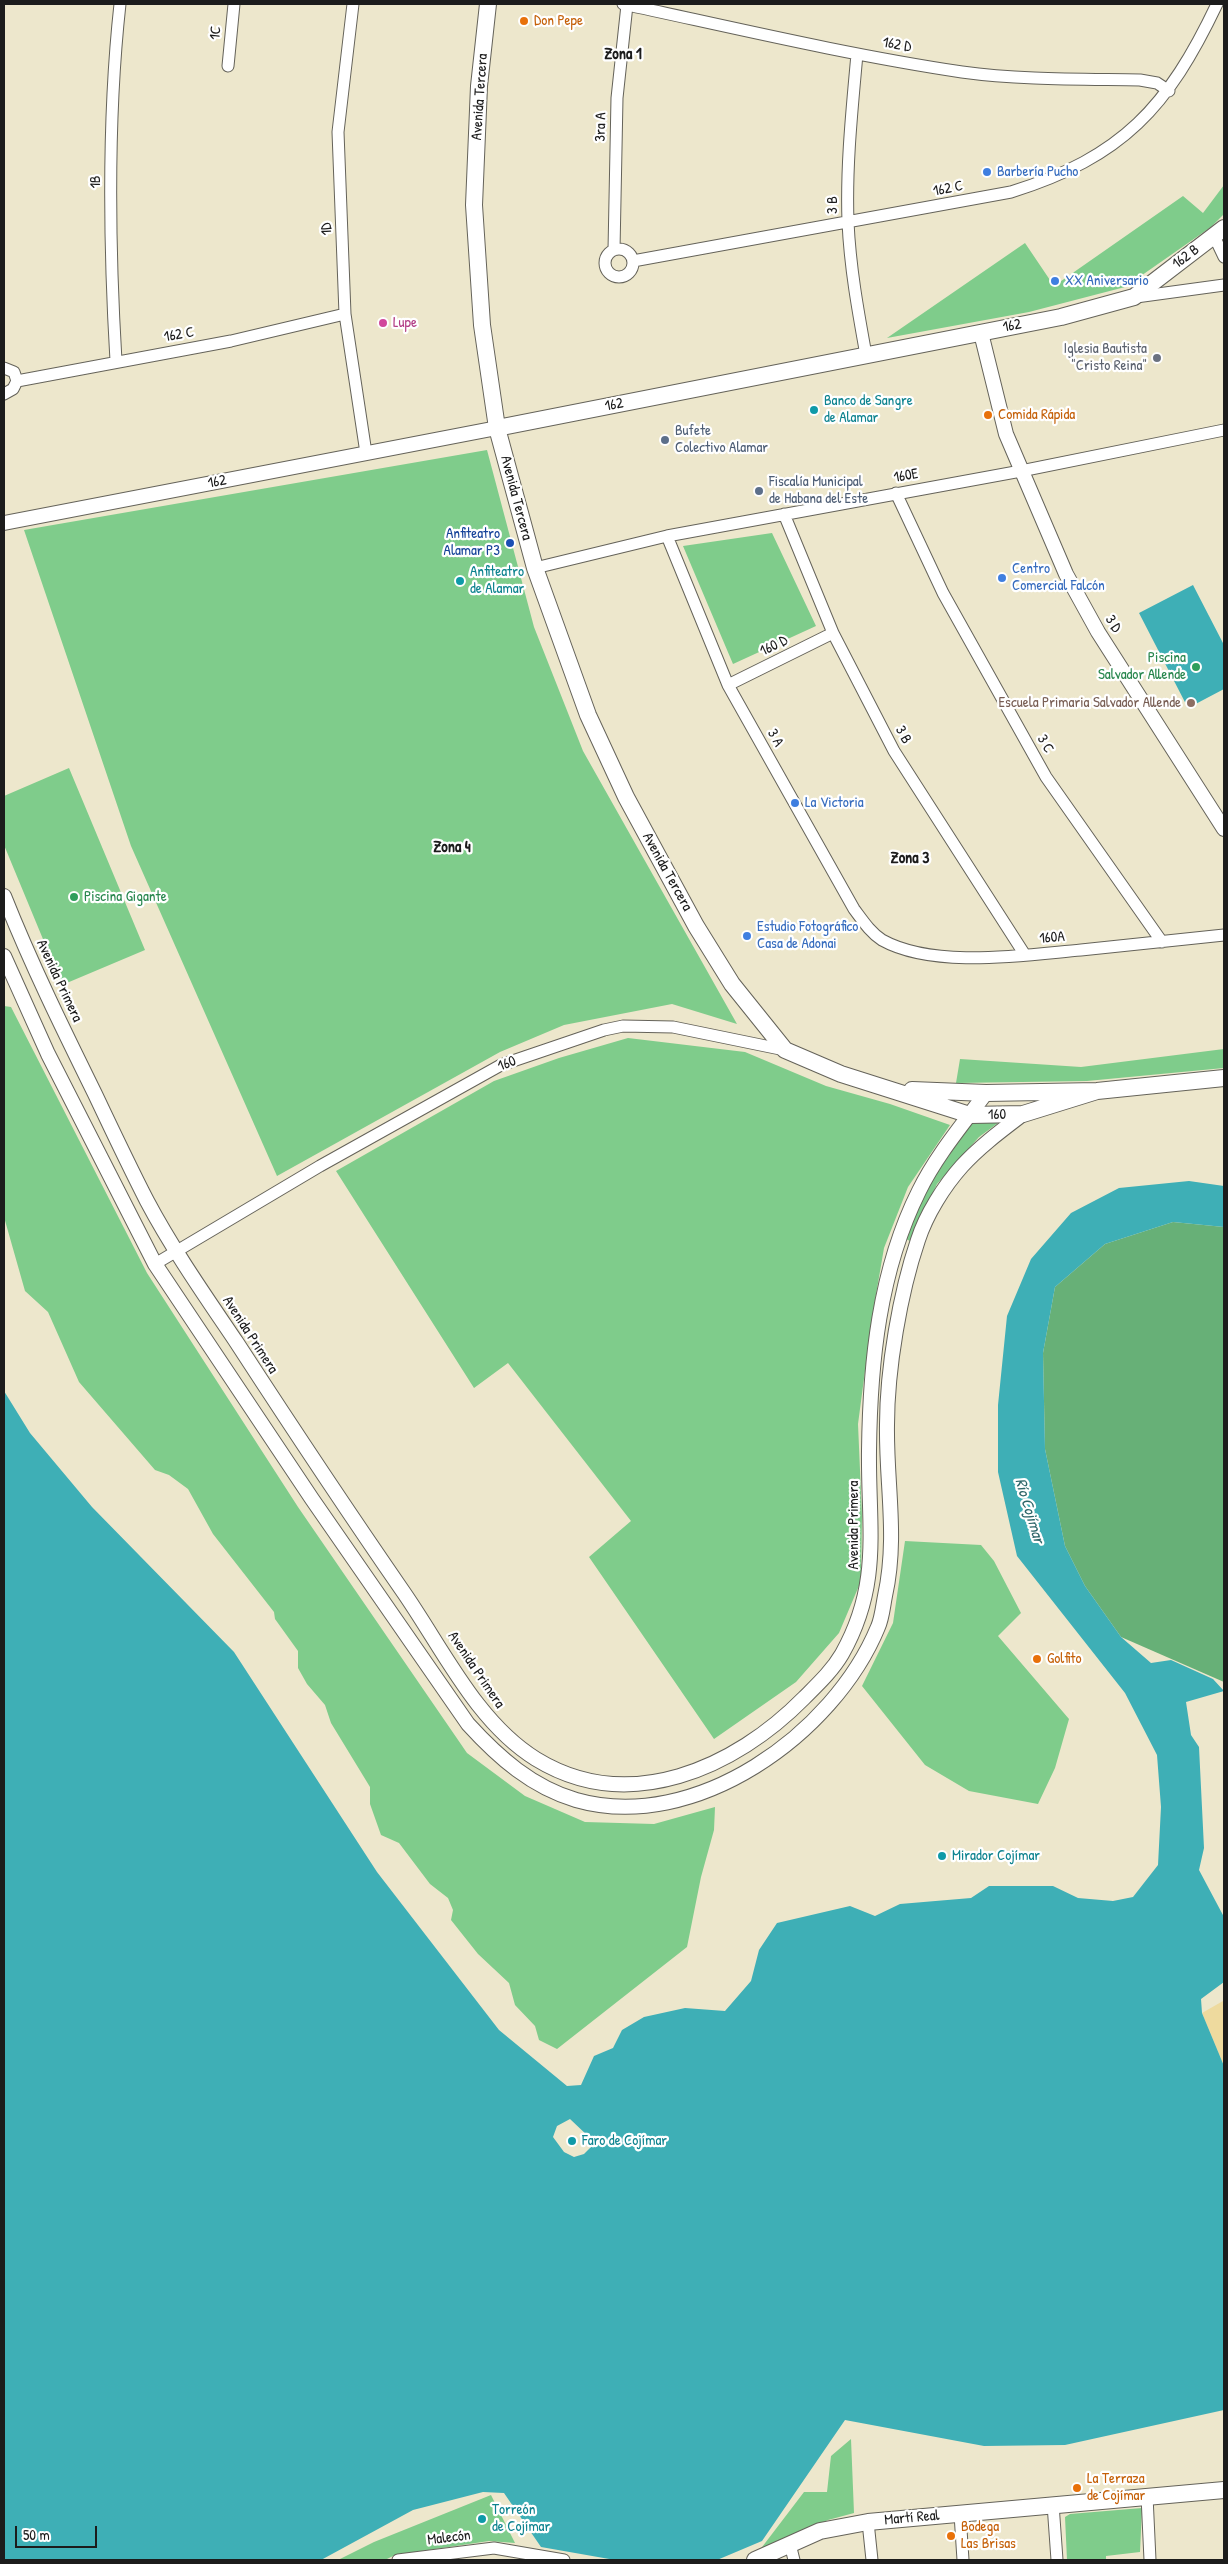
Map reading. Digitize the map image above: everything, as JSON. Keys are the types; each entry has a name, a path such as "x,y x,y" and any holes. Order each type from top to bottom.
{"main road":[{"name":"Avenida Tercera","path":"488,4 479,86 474,205 482,325 497,428 535,568 588,715 626,797 696,926 732,984 785,1050"},
{"name":"162 B","path":"1134,297 1219,232"},
{"name":"162","path":"497,428 1061,317 1134,297"},
{"name":"160","path":"785,1050 840,1074 896,1090 970,1115 1023,1114 1097,1091"},
{"name":"160","path":"896,1090 986,1093 1097,1091 1224,1078"},
{"path":"1008,1092 1020,1104 1023,1114"},
{"name":"Martí Real","path":"755,2560 792,2552 820,2531 868,2522 1224,2490"}],"street":[{"name":"1B","path":"116,361 110,257 114,55 120,4"},
{"name":"1C","path":"228,66 234,4"},
{"name":"1D","path":"353,4 338,132 346,314 366,453"},
{"name":"162 D","path":"625,4 857,54 963,72 1031,78 1140,80 1157,84 1169,90"},
{"name":"3ra A","path":"614,250 617,98 625,4"},
{"name":"162 C","path":"633,261 1011,192 1065,173 1098,155 1130,133 1169,90 1195,50 1218,4"},
{"name":"3 B","path":"857,54 849,139 848,222 855,292 866,355"},
{"name":"162 B","path":"1219,232 1224,257"},
{"path":"614,250 624,250 633,261 627,274 622,277 612,276 605,264 608,256 614,250"},
{"name":"162","path":"1134,297 1224,285"},
{"name":"162 C","path":"17,381 231,341 346,314"},
{"name":"3 D","path":"982,333 1006,434 1066,574 1098,632 1224,829"},
{"path":"4,368 14,372 17,381 13,390 4,394"},
{"name":"162","path":"4,522 497,428"},
{"name":"160E","path":"535,568 667,536 1021,471 1224,430"},
{"name":"3 C","path":"896,493 943,593 1046,777 1162,942"},
{"name":"3 B","path":"784,514 833,633 894,751 1025,955"},
{"name":"3 A","path":"667,536 728,685 854,909 869,930 883,940"},
{"name":"160 D","path":"728,685 833,633"},
{"name":"Avenida Primera","path":"4,896 32,967 148,1202 176,1250 329,1484 482,1711 515,1744 540,1761 581,1778 650,1784 689,1774 716,1764 785,1718 832,1670 844,1651 863,1608 872,1554 869,1446 872,1380 881,1310 895,1246 920,1187 986,1093"},
{"name":"160A","path":"883,940 911,950 964,958 1025,955 1224,935"},
{"path":"4,956 48,1054 156,1264 312,1499 468,1724 493,1751 516,1770 544,1788 578,1800 628,1807 683,1800 726,1784 789,1743 827,1708 858,1668 879,1625 891,1570 892,1502 886,1424 894,1349 919,1238 940,1197 962,1166 1001,1130 1023,1114"},
{"name":"160","path":"156,1264 176,1250 501,1065 604,1030 623,1026 673,1028 785,1050"},
{"path":"312,1499 329,1484"},
{"path":"468,1724 482,1711"},
{"path":"716,1764 726,1784"},
{"path":"1147,2496 1150,2560"},
{"path":"1053,2504 1057,2560"},
{"path":"960,2514 963,2560"},
{"path":"868,2522 872,2560"},
{"path":"494,2548 499,2560"},
{"name":"Malecón","path":"398,2560 494,2548 564,2560"}],"green space":[{"path":"1224,185 1224,214 1211,227 1125,287 1029,312 887,338 1025,243 1054,286 1183,196 1203,213"},
{"path":"487,450 534,627 583,751 737,1024 672,1004 564,1025 500,1052 277,1176 131,846 24,530"},
{"path":"772,533 816,626 733,664 683,546"},
{"name":"Piscina Gigante","path":"69,768 145,950 62,985 4,845 4,796"},
{"path":"4,1006 11,1007 147,1273 298,1507 467,1753 525,1796 585,1822 654,1824 715,1807 714,1830 701,1877 687,1947 557,2049 539,2040 535,2026 515,2005 509,1983 478,1954 451,1920 453,1910 448,1898 430,1884 399,1843 381,1835 370,1804 370,1787 331,1723 325,1705 307,1684 298,1668 298,1651 275,1619 274,1612 213,1534 188,1489 169,1475 155,1470 79,1382 48,1312 25,1291 4,1217"},
{"path":"628,1038 745,1052 826,1086 890,1104 950,1125 908,1187 884,1248 872,1318 858,1424 862,1516 861,1581 839,1633 796,1682 714,1739 589,1557 631,1521 508,1363 474,1388 336,1171 494,1081 559,1058"},
{"path":"1224,1049 1224,1068 1087,1081 956,1083 960,1059 1081,1067"},
{"path":"1002,1120 979,1137 937,1184 910,1241 904,1238 932,1179 973,1122"},
{"path":"1173,1222 1224,1227 1224,1682 1121,1637 1085,1586 1065,1546 1045,1449 1043,1353 1055,1287 1105,1244"},
{"path":"905,1541 981,1545 994,1561 1021,1613 998,1636 1069,1719 1055,1768 1038,1804 969,1791 925,1765 862,1686 893,1623"},
{"path":"851,2439 854,2513 828,2520 756,2555 804,2492 827,2492 831,2456"},
{"path":"491,2495 515,2543 489,2541 395,2555 385,2560 338,2560 374,2542"},
{"path":"1142,2508 1140,2552 1106,2556 1106,2560 1067,2560 1065,2517 1070,2514"}],"sand":[{"path":"1224,2002 1224,2066 1202,2013"}],"water":[{"name":"Piscina Salvador Allende","path":"1193,585 1224,645 1224,689 1188,708 1139,613"},
{"name":"Río Cojímar","path":"1189,1181 1224,1186 1224,1227 1173,1222 1105,1244 1055,1287 1043,1353 1045,1449 1065,1546 1085,1586 1121,1637 1151,1663 1171,1660 1213,1679 1224,1691 1186,1702 1191,1735 1199,1747 1204,1848 1199,1870 1224,1917 1224,1982 1201,1999 1202,2013 1224,2066 1224,2410 1065,2445 984,2446 845,2420 762,2541 717,2560 615,2560 541,2547 504,2493 483,2492 413,2510 321,2560 4,2560 4,1391 30,1433 92,1507 234,1652 377,1872 499,2030 567,2086 581,2085 594,2056 613,2048 622,2030 644,2017 685,2008 725,2011 751,1981 759,1950 777,1923 850,1906 875,1916 900,1904 971,1898 989,1886 1053,1886 1078,1898 1113,1901 1133,1897 1158,1865 1161,1807 1157,1755 1125,1693 1017,1556 998,1472 998,1405 1007,1316 1031,1259 1071,1213 1119,1188","holes":["570,2119 589,2137 592,2146 584,2154 574,2157 564,2152 553,2137 557,2126"]}],"place":[{"name":"Don Pepe","path":"524,21"},
{"name":"Barbería Pucho","path":"987,172"},
{"name":"XX Aniversario","path":"1055,281"},
{"name":"Lupe","path":"383,323"},
{"name":"Iglesia Bautista \"Cristo Reina\"","path":"1157,358"},
{"name":"Banco de Sangre de Alamar","path":"814,410"},
{"name":"Comida Rápida","path":"988,415"},
{"name":"Bufete Colectivo Alamar","path":"665,440"},
{"name":"Fiscalía Municipal de Habana del Este","path":"759,491"},
{"name":"Anfiteatro Alamar P3","path":"510,543"},
{"name":"Centro Comercial Falcón","path":"1002,578"},
{"name":"Anfiteatro de Alamar","path":"460,581"},
{"name":"Piscina Salvador Allende","path":"1196,667"},
{"name":"Escuela Primaria Salvador Allende","path":"1191,703"},
{"name":"La Victoria","path":"795,803"},
{"name":"Piscina Gigante","path":"74,897"},
{"name":"Estudio Fotográfico Casa de Adonai","path":"747,936"},
{"name":"Golfito","path":"1037,1659"},
{"name":"Mirador Cojímar","path":"942,1856"},
{"name":"Faro de Cojímar","path":"572,2141"},
{"name":"La Terraza de Cojímar","path":"1077,2488"},
{"name":"Torreón de Cojímar","path":"482,2519"},
{"name":"Bodega Las Brisas","path":"951,2536"}],"district":[{"name":"Zona 1","path":"623,55"},
{"name":"Zona 4","path":"452,848"},
{"name":"Zona 3","path":"910,859"}]}
